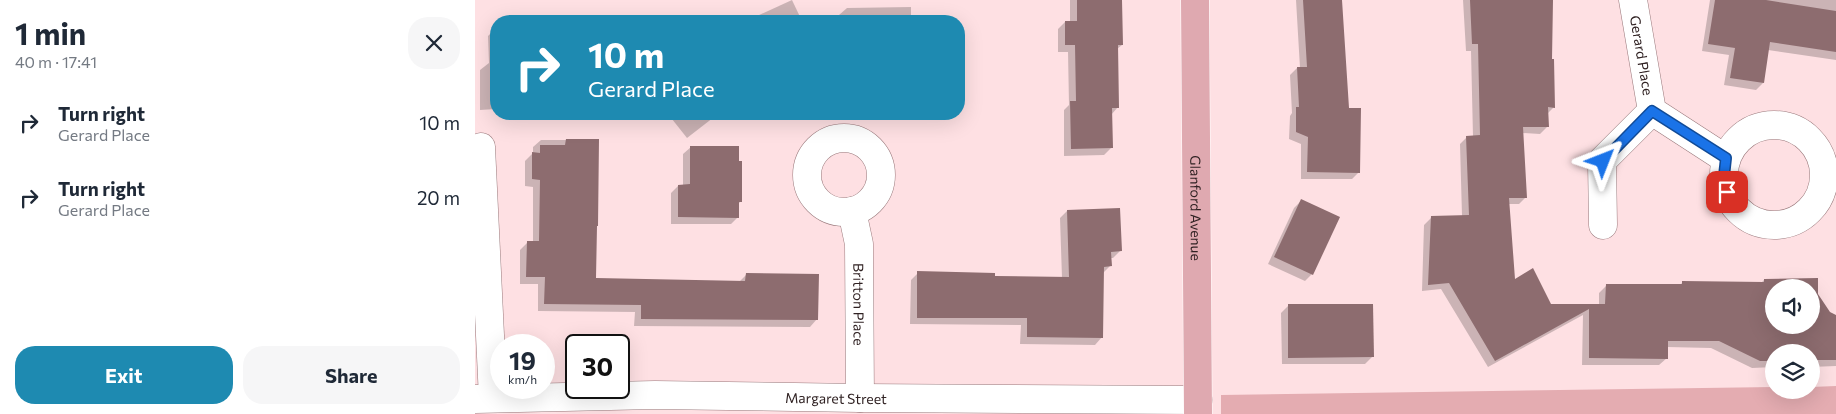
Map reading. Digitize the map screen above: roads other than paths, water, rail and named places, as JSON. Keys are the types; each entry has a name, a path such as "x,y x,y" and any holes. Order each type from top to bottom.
{"main road":[{"name":"Glanford Avenue","path":"1195,0 1198,407"}],"street":[{"name":"Gerard Place","path":"1633,0 1652,111 1726,158"},
{"name":"Gerard Place","path":"1603,224 1603,161 1652,111"},
{"path":"481,147 484,399"},
{"name":"Britton Place","path":"852,212 859,244 861,398"},
{"name":"Margaret Street","path":"484,399 655,395 861,398 1198,407"}]}
